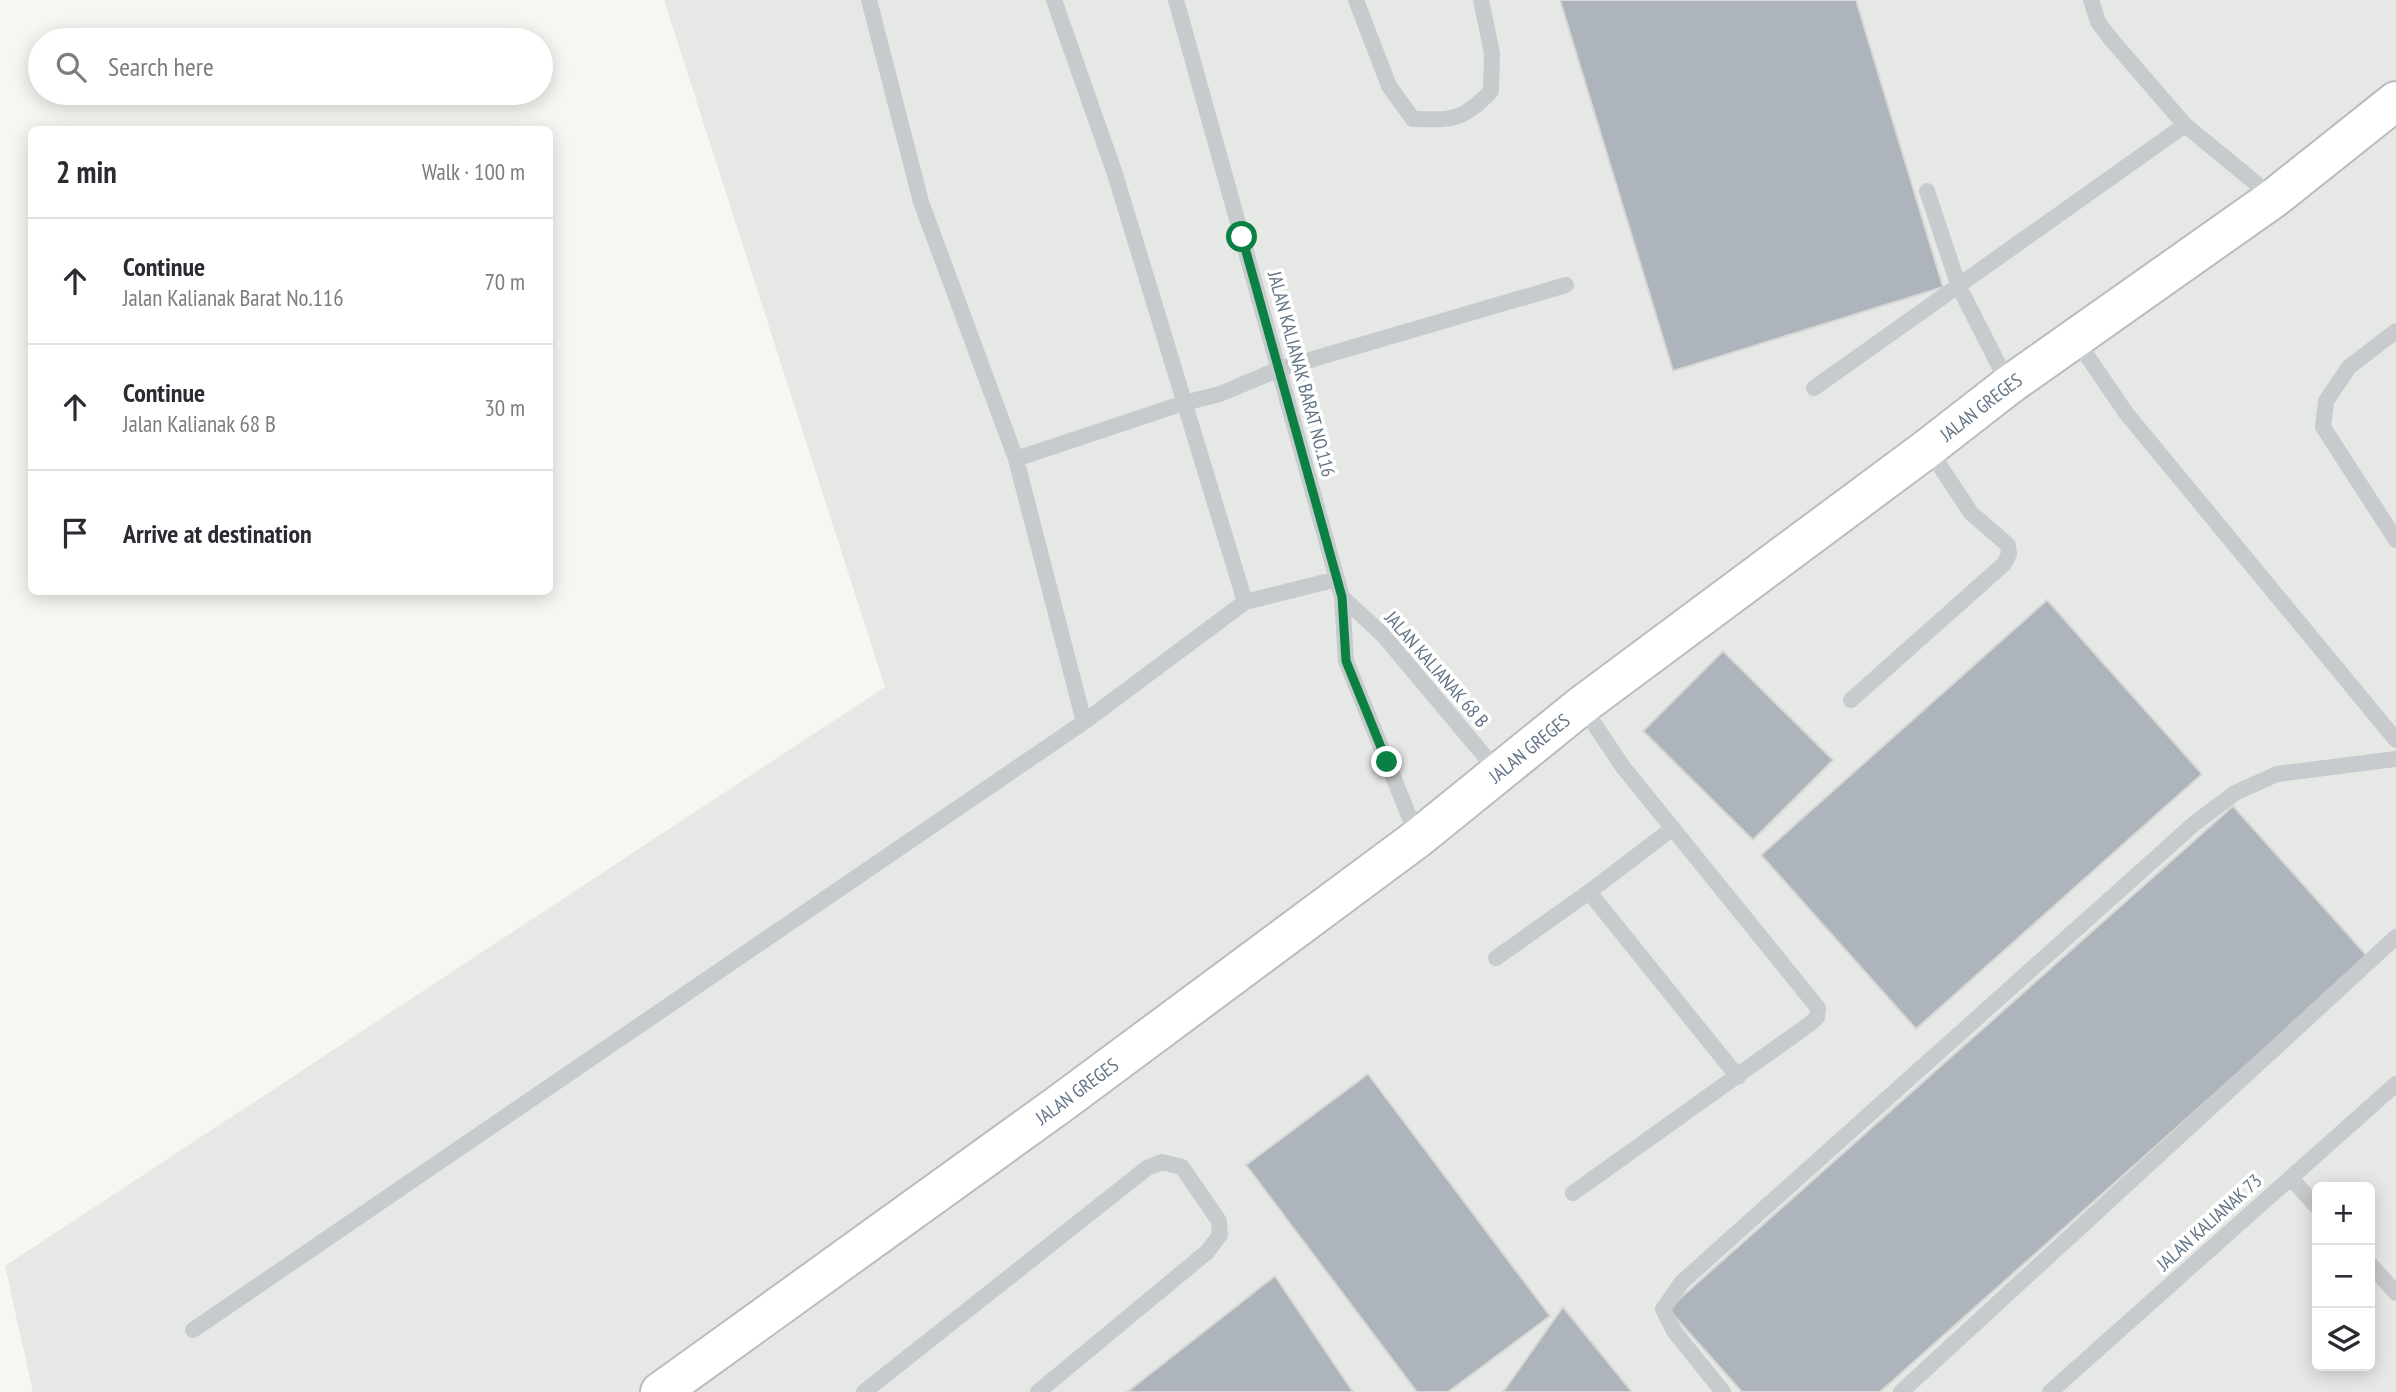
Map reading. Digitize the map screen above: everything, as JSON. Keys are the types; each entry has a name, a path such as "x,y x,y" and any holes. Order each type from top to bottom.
{"highway":[{"name":"JALAN GREGES","path":"660,1392 1061,1103 1418,838 1581,706 1928,448 2008,385 2274,198 2396,100"}],"lane":[{"path":"869,0 920,202 1016,459 1084,722"},
{"path":"1054,0 1115,174 1245,602"},
{"name":"JALAN KALIANAK BARAT NO.116","path":"1178,0 1342,597"},
{"path":"1356,0 1389,86 1413,119 1451,120 1475,108 1491,91 1492,53 1481,0"},
{"path":"2091,0 2098,22 2110,38 2185,125 2274,198"},
{"path":"1814,388 2185,125"},
{"path":"1927,191 1959,287 2008,385"},
{"path":"1016,459 1184,403 1220,394 1279,369 1566,285"},
{"path":"2396,331 2350,366 2326,401 2323,427 2396,540"},
{"path":"2075,338 2126,413 2396,740"},
{"path":"1851,700 2004,564 2009,554 2008,545 1971,513 1928,448"},
{"path":"193,1330 1084,722 1245,602 1336,579"},
{"path":"1342,597 1346,661 1418,838"},
{"name":"JALAN KALIANAK 68 B","path":"1342,597 1384,636 1499,774"},
{"path":"1573,1194 1811,1023 1817,1017 1818,1008 1623,767 1581,706"},
{"path":"1723,1392 1674,1331 1663,1308 1682,1282 2195,823 2235,793 2277,774 2396,759"},
{"path":"1496,958 1673,828"},
{"path":"1589,892 1738,1077"},
{"path":"1902,1392 2396,937"},
{"name":"JALAN KALIANAK 73","path":"2050,1392 2069,1386 2291,1178 2394,1090"},
{"path":"864,1392 1147,1168 1162,1162 1182,1167 1219,1221 1220,1235 1207,1252 1038,1392"},
{"path":"2291,1178 2312,1201"},
{"path":"2375,1270 2396,1293"}],"shaded area":[{"path":"664,0 2396,0 2396,1392 33,1392 5,1266 885,687"}],"building":[{"path":"1560,0 1856,0 1943,287 1673,371"},
{"path":"2047,600 2202,774 1916,1029 1761,855"},
{"path":"1723,651 1833,760 1753,840 1643,731"},
{"path":"2233,806 2368,957 1880,1392 1742,1392 1668,1309"},
{"path":"1368,1074 1550,1316 1448,1392 1417,1392 1246,1165"},
{"path":"1275,1276 1353,1392 1127,1392"},
{"path":"1563,1307 1632,1392 1503,1392"}],"route":[{"path":"1242,237 1342,597 1346,661 1387,762"}]}
